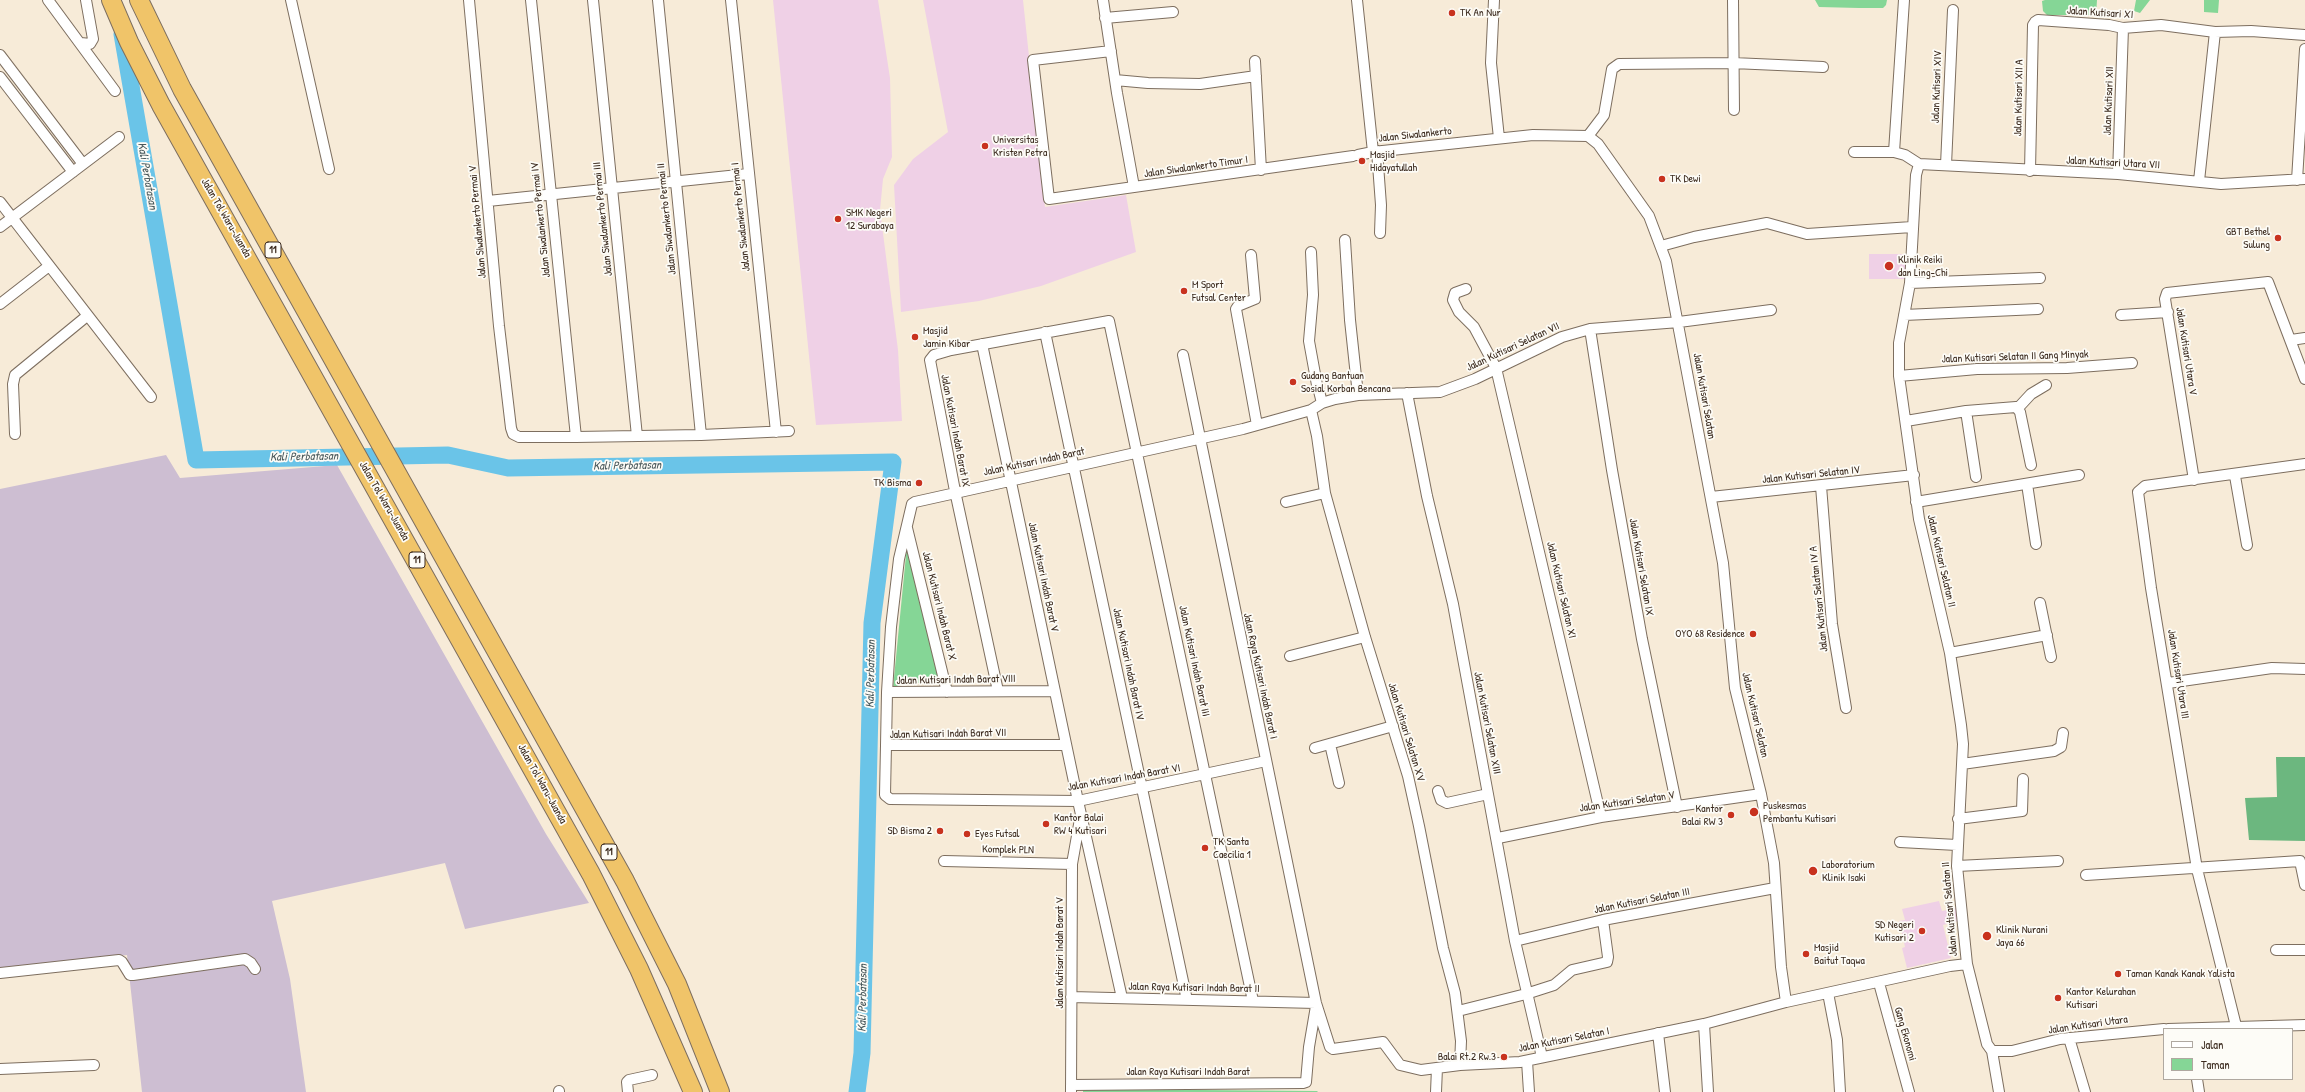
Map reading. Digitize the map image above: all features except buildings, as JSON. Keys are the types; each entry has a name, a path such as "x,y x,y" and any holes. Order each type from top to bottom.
{"highway":[{"name":"Jalan Tol Waru–Juanda","path":"111,0 129,42 161,105 591,874 639,969 692,1090"},
{"name":"11","path":"139,0 182,89 651,930 677,984 718,1086"}],"street":[{"path":"48,0 115,91"},
{"path":"81,43 90,44 93,39 86,0"},
{"path":"291,0 329,169"},
{"name":"Jalan Siwalankerto Permai V","path":"469,0 511,428 513,434 518,438 576,437"},
{"name":"Jalan Siwalankerto Permai IV","path":"531,0 549,193 576,437"},
{"name":"Jalan Siwalankerto Permai III","path":"593,0 637,436"},
{"name":"Jalan Siwalankerto Permai II","path":"658,0 701,435"},
{"name":"Jalan Siwalankerto Permai I","path":"730,0 776,432"},
{"name":"Jalan Siwalankerto Timur I","path":"1103,0 1115,80 1134,187 1355,156 1375,151"},
{"name":"Jalan Siwalankerto","path":"1357,0 1375,151 1499,138 1567,134 1588,136"},
{"path":"1494,0 1492,63 1499,138"},
{"path":"1733,0 1734,110"},
{"path":"1894,152 1904,0"},
{"name":"Jalan Kutisari XIV","path":"1946,165 1953,10"},
{"path":"1105,18 1173,12"},
{"name":"Jalan Kutisari XI","path":"2032,25 2038,20 2109,25 2123,28 2161,25 2215,32 2251,31 2305,35"},
{"name":"Jalan Kutisari XII A","path":"2030,171 2032,25"},
{"name":"Jalan Kutisari XII","path":"2118,174 2123,28"},
{"path":"2199,181 2215,32"},
{"path":"2301,179 2305,49"},
{"path":"1111,51 1033,60 1048,197 1049,199 1134,187"},
{"path":"0,55 83,164"},
{"path":"1255,61 1261,170"},
{"path":"1588,136 1604,115 1611,73 1616,66 1643,62 1712,65 1733,63 1823,67"},
{"path":"1115,80 1200,84 1256,76"},
{"path":"0,77 73,172"},
{"name":"Jalan Kutisari Selatan","path":"1588,136 1598,144 1650,216 1666,261 1679,322 1727,593 1735,688 1762,794 1774,863 1781,967 1786,1002"},
{"path":"0,227 119,137"},
{"path":"55,148 66,141"},
{"path":"1375,151 1381,205 1380,233"},
{"path":"1854,152 1894,152 1905,155 1919,164"},
{"name":"Jalan Kutisari Utara VII","path":"1919,164 2030,171 2118,174 2221,184 2301,179"},
{"name":"Jalan Kutisari Selatan II","path":"1919,164 1916,175 1912,227 1910,284 1899,343 1899,376 1914,475 1916,502 1950,653 1961,725 1962,764 1958,819 1957,866 1967,964"},
{"path":"488,201 549,193 748,174"},
{"path":"0,202 151,397"},
{"path":"1661,246 1694,236 1767,223 1807,234 1912,227"},
{"path":"1345,240 1350,320 1358,395"},
{"path":"1311,252 1313,295 1310,341 1322,403"},
{"path":"1251,255 1255,299 1238,306 1236,309 1257,425"},
{"path":"0,304 49,266"},
{"path":"1910,284 2040,278"},
{"name":"Jalan Kutisari Utara V","path":"2194,480 2165,297 2169,292 2267,282 2270,284 2291,340"},
{"name":"Jalan Kutisari Selatan XI","path":"1466,289 1453,294 1453,300 1459,312 1474,328 1496,368 1602,817"},
{"path":"1904,315 2038,309"},
{"name":"Jalan Kutisari Selatan VII","path":"1198,438 1243,429 1311,410 1322,403 1358,395 1440,392 1556,340 1590,329 1679,322 1771,310"},
{"path":"2121,315 2168,312"},
{"path":"15,434 13,384 15,375 87,316"},
{"name":"Jalan Kutisari Indah Barat IX","path":"998,691 955,491 930,360 934,355 939,353 1045,332 1105,321 1109,321 1111,326"},
{"name":"Jalan Kutisari Indah Barat III","path":"1111,326 1253,1001"},
{"name":"Jalan Kutisari Selatan IX","path":"1590,329 1612,470 1642,638 1677,807"},
{"name":"Jalan Kutisari Indah Barat IV","path":"1045,332 1187,1000"},
{"path":"2305,338 2291,340 2305,379"},
{"name":"Jalan Kutisari Indah Barat V","path":"982,344 1066,745 1122,998"},
{"name":"Jalan Raya Kutisari Indah Barat I","path":"1183,355 1198,438 1316,1003"},
{"name":"Jalan Kutisari Selatan II Gang Minyak","path":"1899,376 1977,369 2068,368 2132,363"},
{"path":"2018,408 2031,394 2046,385"},
{"name":"Jalan Kutisari Selatan XIII","path":"1407,393 1427,496 1453,604 1488,794 1498,838 1515,941 1526,994 1542,1057"},
{"path":"1906,421 1966,411 2014,406 2018,408"},
{"path":"2018,408 2031,465"},
{"name":"Jalan Kutisari Selatan XV","path":"1311,410 1317,436 1325,493 1365,637 1393,726 1416,812 1458,1011 1461,1041 1460,1065"},
{"path":"1966,411 1976,477"},
{"path":"576,437 701,435 789,431"},
{"path":"1138,452 1198,438"},
{"name":"Jalan Kutisari Indah Barat","path":"887,692 892,619 899,559 914,503 955,491 1138,452"},
{"name":"Jalan Kutisari Utara III","path":"2236,1026 2196,869 2168,683 2151,588 2138,492 2145,486 2235,476 2305,464"},
{"name":"Jalan Kutisari Selatan IV","path":"1711,497 1914,475"},
{"path":"1916,502 2079,475"},
{"path":"2235,476 2247,544"},
{"path":"2027,484 2036,544"},
{"name":"Jalan Kutisari Selatan IV A","path":"1821,486 1832,624 1846,708"},
{"path":"1286,502 1325,493"},
{"name":"Jalan Kutisari Indah Barat X","path":"907,526 947,692"},
{"path":"2040,603 2051,657"},
{"path":"1950,653 2047,635"},
{"path":"1290,656 1365,637"},
{"path":"2168,683 2272,668 2305,668"},
{"name":"Jalan Kutisari Indah Barat VIII","path":"886,745 887,692 1055,691"},
{"path":"1315,748 1393,726"},
{"path":"1962,764 2054,751 2061,747 2062,734"},
{"path":"1330,744 1339,782"},
{"name":"Jalan Kutisari Indah Barat VII","path":"890,799 884,793 886,745 1066,745"},
{"name":"Jalan Kutisari Indah Barat VI","path":"890,799 1078,801 1266,761"},
{"path":"1958,819 2022,811 2023,779"},
{"path":"1438,791 1440,800 1447,803 1488,794"},
{"name":"Jalan Kutisari Selatan V","path":"1498,838 1602,817 1762,794"},
{"name":"Jalan Kutisari Indah Barat V","path":"1071,1089 1072,864 1081,814"},
{"path":"1900,842 1957,845"},
{"name":"Komplek PLN","path":"944,861 1072,864"},
{"path":"1957,866 2058,861"},
{"path":"2086,874 2196,869 2302,861 2305,885"},
{"name":"Jalan Kutisari Selatan III","path":"1515,941 1603,920 1775,888"},
{"path":"1458,1011 1526,994 1554,985 1572,970 1607,962 1608,957 1603,920"},
{"path":"2276,950 2305,950"},
{"path":"0,973 119,960 130,974 133,975 245,959 251,962 255,969"},
{"path":"1786,1002 1879,983 1950,966 1967,964 1987,1044 1992,1051 1999,1092"},
{"name":"Gang Ekonomi","path":"1879,983 1909,1092"},
{"path":"1828,993 1837,1040 1840,1092"},
{"name":"Jalan Raya Kutisari Indah Barat II","path":"1071,997 1316,1003"},
{"name":"Jalan Kutisari Selatan I","path":"1316,1003 1332,1049 1381,1042 1386,1044 1400,1064 1406,1067 1421,1070 1460,1065 1527,1061 1704,1024 1786,1002"},
{"name":"Jalan Raya Kutisari Indah Barat","path":"1071,1089 1306,1082 1309,1047 1316,1003"},
{"path":"1704,1024 1708,1092"},
{"path":"2190,1028 2305,1025"},
{"name":"Jalan Kutisari Utara","path":"1992,1051 2012,1051 2069,1038 2163,1029"},
{"path":"1658,1033 1665,1092"},
{"path":"2069,1038 2085,1092"},
{"path":"1527,1061 1529,1092"},
{"path":"0,1069 94,1065"},
{"path":"1436,1092 1437,1068"},
{"path":"628,1092 627,1082 629,1080 652,1075"},
{"path":"2197,1080 2199,1092"}],"shaded area":[{"name":"SMK Negeri 12 Surabaya","path":"773,0 878,0 890,78 892,157 883,179 880,210 898,350 902,421 816,425"},
{"name":"Universitas Kristen Petra","path":"923,0 1023,0 1045,207 1126,195 1136,252 1041,286 979,301 901,312 894,185 913,159 948,132"},
{"name":"Klinik Reiki dan Ling-Chi","path":"1869,254 1908,254 1908,279 1869,279"},
{"path":"166,455 180,478 337,465 546,834 589,903 465,929 445,863 272,901 290,979 306,1092 142,1092 127,955 0,969 0,489"},
{"name":"SD Negeri Kutisari 2","path":"1939,901 1942,911 1956,908 1959,921 1943,925 1951,958 1907,968 1902,948 1905,947 1899,921 1905,920 1902,909"}],"green space":[{"path":"1815,0 1887,0 1886,5 1883,8 1859,8 1819,7"},
{"path":"2097,0 2096,15 2047,15 2043,11 2042,1"},
{"path":"2136,0 2150,0 2140,13 2134,11"},
{"path":"2204,0 2219,0 2218,13 2204,12"},
{"path":"907,545 944,683 905,683 893,688"},
{"path":"2276,757 2305,757 2305,841 2249,840 2245,798 2277,797"},
{"path":"1083,1089 1317,1091 1318,1092 1083,1092"}],"waterway":[{"name":"Kali Perbatasan","path":"122,34 196,460 448,455 508,468 893,462 872,623 862,1053 857,1092"}],"place":[{"name":"TK An Nur","path":"1452,13"},
{"name":"Universitas Kristen Petra","path":"985,146"},
{"name":"Masjid Hidayatullah","path":"1362,161"},
{"name":"TK Dewi","path":"1662,179"},
{"name":"SMK Negeri 12 Surabaya","path":"838,219"},
{"name":"GBT Bethel Sulung","path":"2278,238"},
{"name":"Klinik Reiki dan Ling-Chi","path":"1889,266"},
{"name":"M Sport Futsal Center","path":"1184,291"},
{"name":"Masjid Jamin Kibar","path":"915,337"},
{"name":"Gudang Bantuan Sosial Korban Bencana","path":"1293,382"},
{"name":"TK Bisma","path":"919,483"},
{"name":"OYO 68 Residence","path":"1753,634"},
{"name":"Puskesmas Pembantu Kutisari","path":"1754,812"},
{"name":"Kantor Balai RW 3","path":"1731,815"},
{"name":"Kantor Balai RW 4 Kutisari","path":"1046,824"},
{"name":"SD Bisma 2","path":"940,831"},
{"name":"Eyes Futsal","path":"967,834"},
{"name":"TK Santa Caecilia 1","path":"1205,848"},
{"name":"Laboratorium Klinik Isaki","path":"1813,871"},
{"name":"SD Negeri Kutisari 2","path":"1922,931"},
{"name":"Klinik Nurani Jaya 66","path":"1987,936"},
{"name":"Masjid Baitut Taqwa","path":"1806,954"},
{"name":"Taman Kanak Kanak Yalista","path":"2118,974"},
{"name":"Kantor Kelurahan Kutisari","path":"2058,998"},
{"name":"Balai Rt.2 Rw.3","path":"1504,1057"}]}
